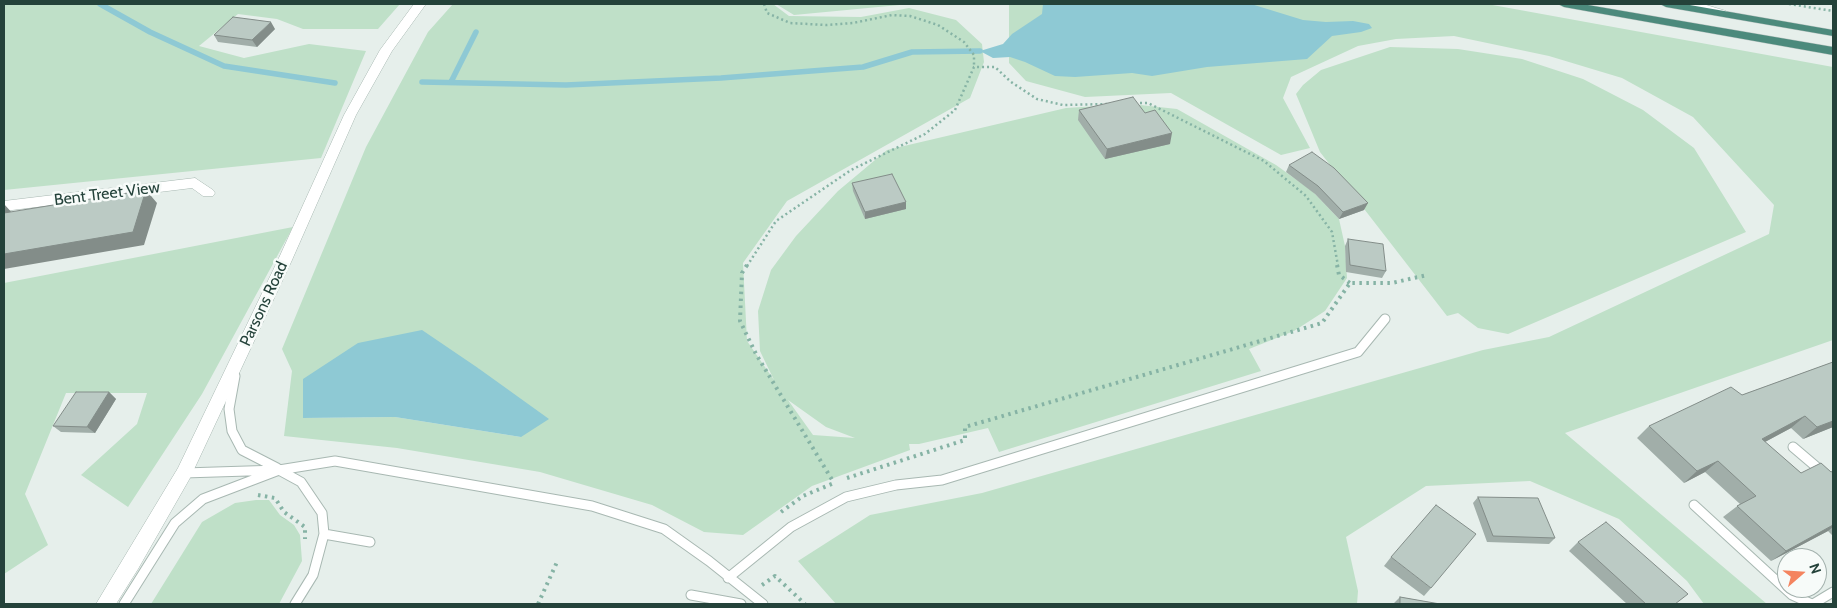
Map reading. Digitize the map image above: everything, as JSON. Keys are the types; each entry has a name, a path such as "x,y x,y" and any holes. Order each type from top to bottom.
{"highway":[{"path":"1564,4 1833,52"},
{"path":"1666,4 1833,33"}],"street":[{"name":"Parsons Road","path":"105,604 132,563 184,473 350,115 386,50 420,4"},
{"path":"1692,4 1724,14"},
{"name":"Bent Treet View","path":"4,206 195,183 208,193"}],"lane":[{"path":"728,578 791,527 846,497 896,485 942,480 1358,352 1385,319"},
{"path":"237,361 229,408 232,431 242,450 301,482 322,513 324,534 313,575 296,604"},
{"path":"1794,446 1833,482"},
{"path":"184,473 279,470 334,461 592,506 664,529 709,560 728,578 763,604"},
{"path":"124,604 175,523 203,499 242,482 279,470"},
{"path":"1694,505 1792,595 1813,604 1833,592"},
{"path":"324,534 370,542"},
{"path":"691,595 741,604"}],"path":[{"path":"764,4 767,13 790,23 826,25 853,23 892,15 910,16 938,25 964,42 974,55 974,67 956,110 925,134 851,170 776,221 742,273 740,321 756,354 834,483"},
{"path":"1788,4 1833,11"},
{"path":"974,67 995,67 1011,82 1036,99 1063,105 1110,104"},
{"path":"1129,103 1148,103 1264,161 1306,196 1332,232 1339,276 1350,283 1392,283 1427,275"},
{"path":"774,518 803,496 834,483 965,440 965,427 1322,323 1350,283"},
{"path":"254,494 275,498 284,512 305,527 306,544"},
{"path":"538,604 557,562"},
{"path":"750,594 775,576 805,604"}],"green space":[{"path":"4,4 400,4 378,29 303,29 277,19 238,14 199,46 244,58 309,44 366,51 321,158 4,190"},
{"path":"453,4 773,4 789,16 861,17 909,8 956,20 982,44 984,62 970,98 787,201 743,263 747,341 774,380 760,351 758,311 771,270 796,236 838,191 887,150 1066,108 1131,104 1177,109 1276,165 1312,191 1339,219 1345,246 1347,278 1325,311 1294,331 1249,349 1261,371 999,452 988,428 919,444 909,444 910,450 812,486 743,535 704,532 652,505 540,472 397,448 284,436 292,371 282,349 366,147 428,32","holes":["478,368 521,437 395,417 303,418","788,400 826,427 855,438 813,435"]},
{"path":"776,4 910,4 794,15"},
{"path":"1009,4 1487,4 1833,67 1833,340 1565,433 1767,604 1704,604 1687,581 1619,519 1530,481 1426,486 1346,537 1358,591 1357,604 836,604 798,561 870,515 982,493 1483,350 1549,337 1769,234 1774,205 1693,117 1622,78 1549,56 1454,36 1396,39 1358,46 1291,77 1283,98 1310,148 1281,155 1171,93 1085,97 1026,81 1009,63"},
{"path":"1390,47 1458,49 1522,59 1583,79 1643,110 1694,148 1746,232 1508,334 1478,328 1458,313 1447,316 1320,152 1296,94 1303,85 1321,70"},
{"path":"293,227 202,394 128,507 81,475 137,424 147,393 66,393 25,494 48,545 4,574 4,283"},
{"path":"269,500 280,515 294,525 300,535 302,561 279,604 151,604 202,522 235,503"}],"water":[{"path":"1043,4 1251,4 1303,20 1326,22 1353,21 1369,24 1372,28 1361,32 1332,36 1307,59 1207,67 1152,76 1132,73 1075,77 1055,76 1010,57 993,58 980,51 1003,44 1012,34 1042,14"},
{"path":"422,330 549,419 521,437 395,417 303,418 303,379 358,343"}],"building":[{"path":"233,17 271,22 252,40 214,35"},
{"path":"1133,97 1145,113 1155,110 1172,133 1107,149 1079,110"},
{"path":"1312,152 1334,168 1368,203 1343,212 1318,186 1289,165"},
{"path":"892,174 906,202 865,212 852,183"},
{"path":"146,190 133,232 4,254 4,213"},
{"path":"1348,239 1383,244 1386,271 1350,265"},
{"path":"1833,362 1833,421 1817,427 1805,416 1762,439 1801,473 1821,463 1831,472 1833,471 1833,525 1791,548 1783,548 1737,506 1756,496 1718,461 1697,471 1649,426 1731,387 1742,395"},
{"path":"76,392 109,392 87,427 53,426"},
{"path":"1478,497 1538,498 1555,538 1493,536"},
{"path":"1436,505 1476,534 1431,588 1391,557"},
{"path":"1606,522 1688,594 1675,604 1646,604 1578,542"},
{"path":"1400,597 1440,604 1400,604"}],"waterway":[{"path":"100,4 150,32 224,66 335,83"},
{"path":"451,82 476,32"},
{"path":"422,82 566,85 721,78 863,67 912,52 980,51"}]}
